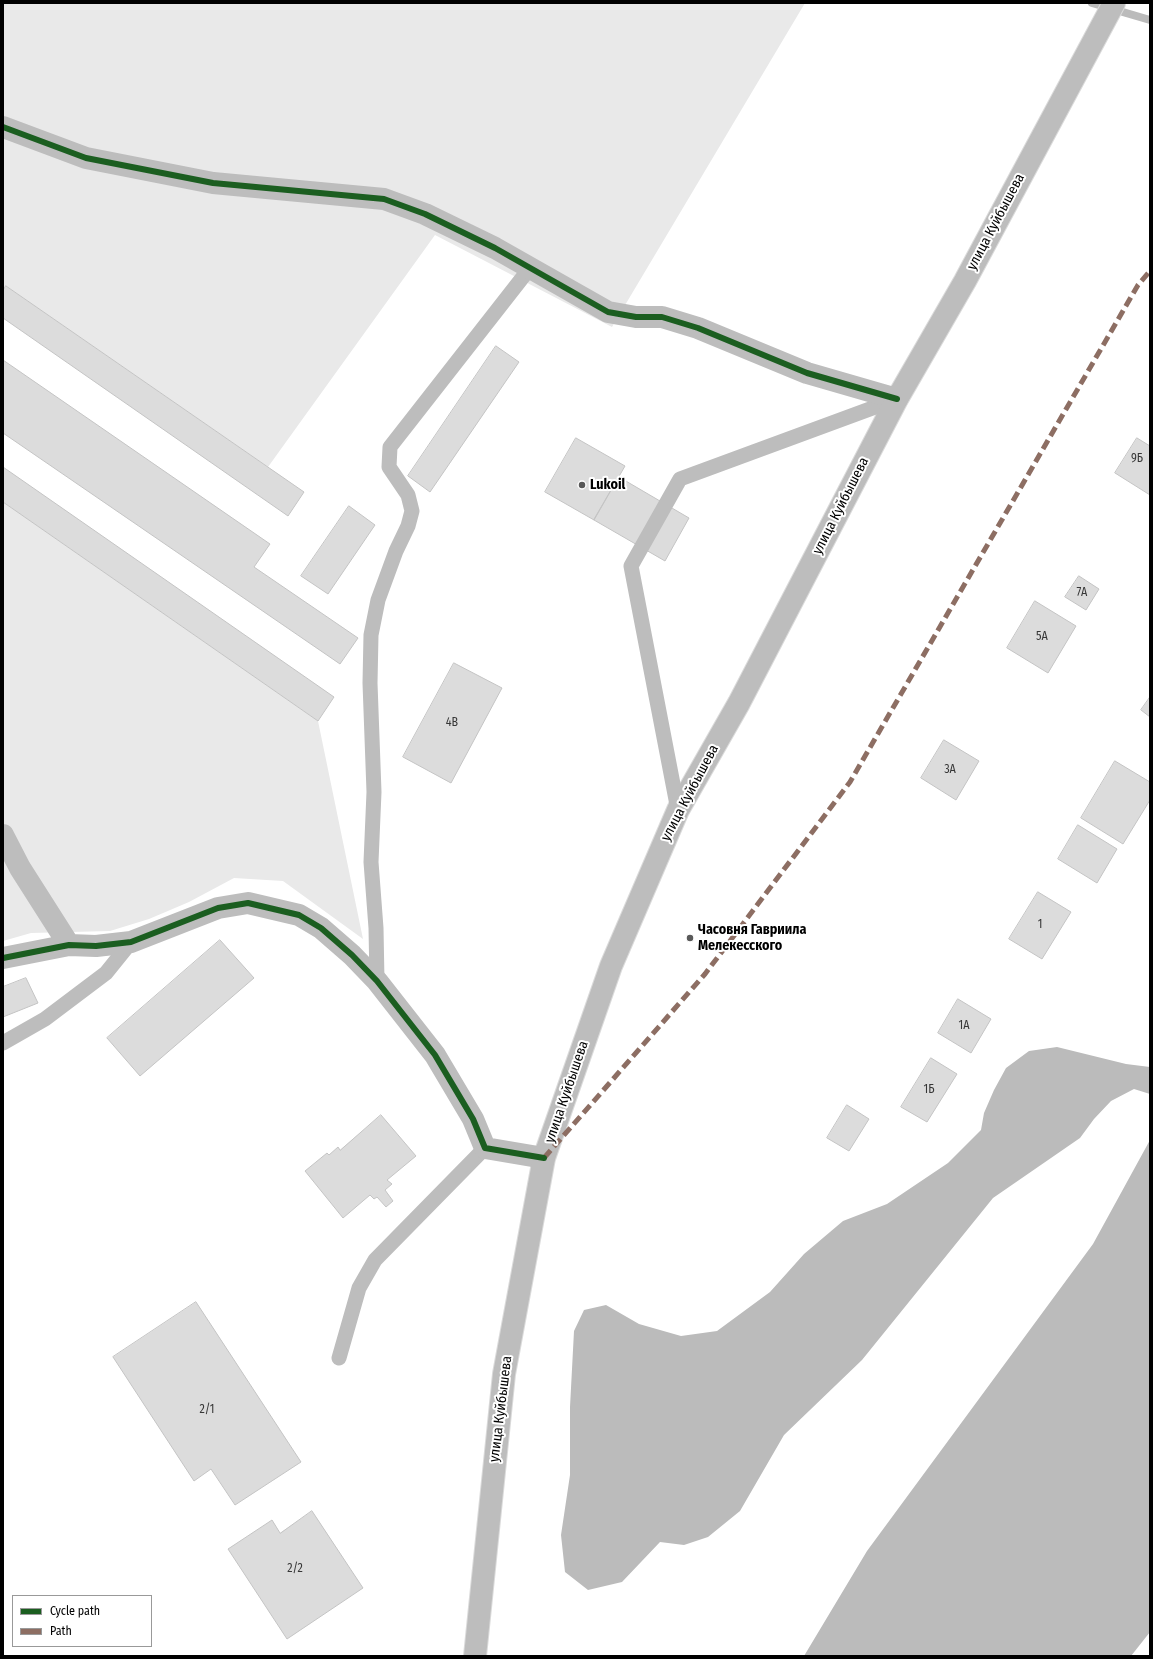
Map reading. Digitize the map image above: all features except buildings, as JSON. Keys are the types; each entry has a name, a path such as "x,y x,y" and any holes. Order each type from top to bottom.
{"main road":[{"name":"улица Куйбышева","path":"475,1656 504,1374 544,1158 611,966 678,810 739,702 896,399 965,281 1114,3"},
{"path":"3,127 86,158 213,183 384,200 425,214 530,268 608,312 636,317 662,317 676,321 698,328 807,373 896,399"},
{"path":"3,835 20,868 69,945"},
{"path":"3,958 69,945 96,946 131,942 218,908 248,904 299,916 321,928 352,955 377,981 435,1055 460,1094 473,1119 484,1148 544,1158"}],"lane":[{"path":"377,981 376,928 371,862 374,792 370,683 371,635 378,600 396,551 408,526 412,511 408,495 390,467 390,447 530,268"},
{"path":"678,810 631,566 680,479 896,399"},
{"path":"3,1043 45,1019 106,973 131,942"},
{"path":"339,1358 359,1288 375,1260 484,1148"}],"shaded area":[{"path":"3,3 805,3 612,327 435,235 268,467 6,286 3,291"},
{"path":"3,502 318,721 363,939 283,881 234,878 189,902 149,919 110,931 31,933 3,941"},
{"path":"1057,1047 1126,1064 1150,1067 1150,1094 1134,1089 1111,1101 1094,1119 1080,1138 993,1198 862,1360 784,1435 740,1511 708,1537 684,1545 660,1542 622,1582 588,1590 565,1572 561,1535 570,1475 570,1407 574,1331 584,1310 606,1305 639,1324 681,1336 717,1331 770,1292 804,1254 843,1221 887,1204 948,1163 981,1130 984,1113 1006,1068 1029,1051"},
{"path":"1150,1140 1150,1632 1131,1656 804,1656 867,1551 1093,1244"}],"waterway":[{"path":"1092,3 1150,20"}],"marked path":[{"path":"544,1158 705,974 850,782 1138,285 1150,271"}],"cycle path":[{"path":"3,127 86,158 213,183 384,199 425,214 495,248 608,312 636,317 662,317 698,328 807,373 897,399"},
{"path":"3,958 69,945 96,946 131,942 218,908 248,903 299,915 321,928 352,955 377,981 435,1055 473,1119 485,1148 544,1158"}],"place":[{"name":"Lukoil","path":"582,485"},
{"name":"Часовня Гавриила Мелекесского","path":"690,938"}]}
